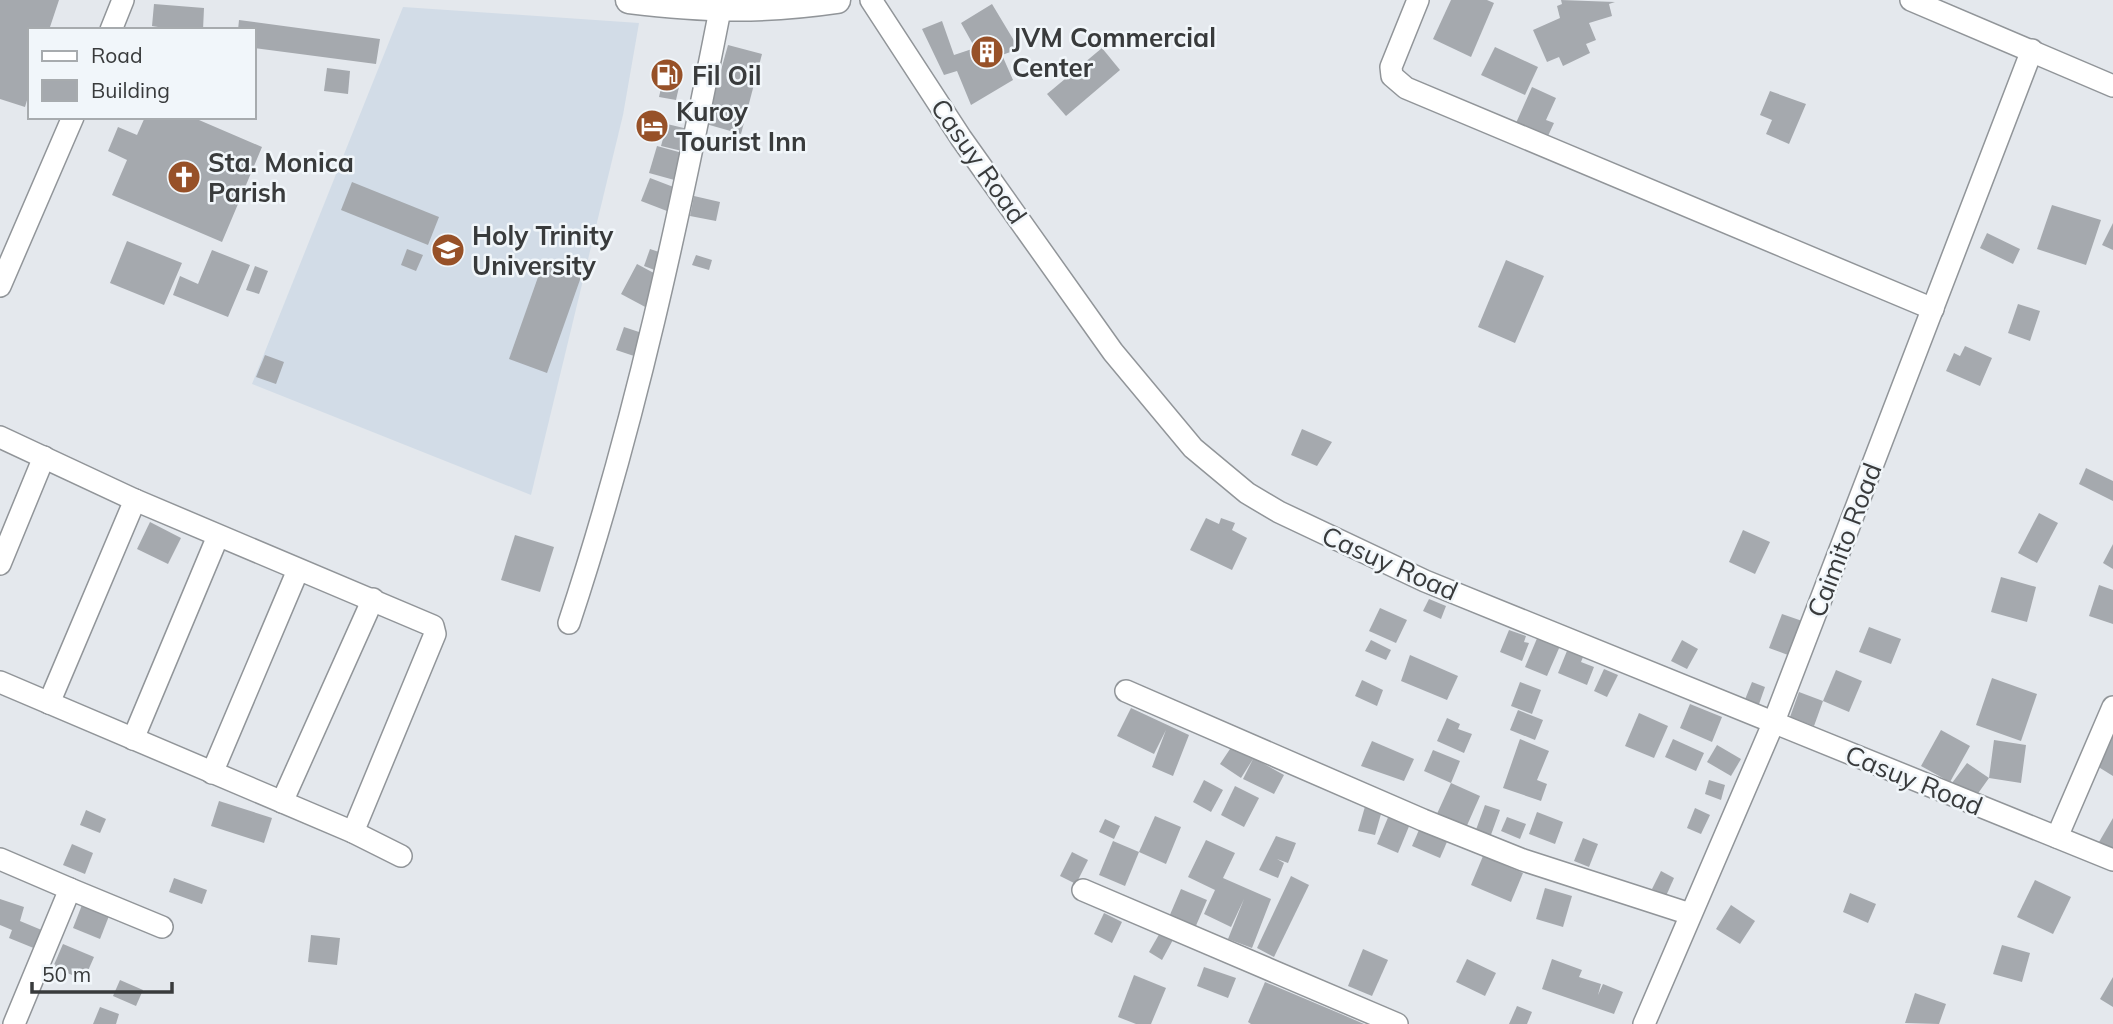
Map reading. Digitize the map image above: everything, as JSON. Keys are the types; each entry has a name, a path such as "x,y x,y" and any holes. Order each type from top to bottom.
{"main road":[{"path":"629,0 667,2 720,10 768,9 837,0"}],"street":[{"path":"112,28 124,0"},
{"name":"Casuy Road","path":"871,0 961,138 1113,352 1193,449 1219,472 1279,512 1425,581 2113,860"},
{"path":"1418,0 1391,67 1392,76 1406,88 1933,309"},
{"path":"1911,0 2113,86"},
{"path":"569,623 617,470 668,271 720,10"},
{"name":"Caimito Road","path":"1644,1024 1689,914 1773,724 2032,50"},
{"path":"0,286 72,119"},
{"path":"0,437 135,500 430,624 435,634 353,832"},
{"path":"0,564 44,457"},
{"path":"49,703 135,500"},
{"path":"134,739 218,536"},
{"path":"212,774 298,570"},
{"path":"282,802 373,598"},
{"path":"0,682 353,832 401,856"},
{"path":"1126,691 1423,821 1523,860 1689,914"},
{"path":"2057,837 2113,707"},
{"path":"0,859 162,927"},
{"path":"14,1024 70,889"},
{"path":"1083,890 1397,1024"}],"shaded area":[{"name":"Holy Trinity University","path":"403,7 639,23 623,115 531,495 252,384"}],"building":[{"path":"0,0 59,0 50,28 28,28 28,97 25,107 0,99"},
{"path":"1451,0 1487,0 1494,3 1471,57 1433,39"},
{"path":"1561,0 1615,2 1609,4 1612,16 1589,23 1596,40 1586,44 1590,53 1563,66 1559,57 1547,62 1533,30 1560,18 1557,6 1562,4"},
{"path":"154,4 204,8 203,28 152,26"},
{"name":"JVM Commercial Center","path":"992,4 1019,49 1002,55 1013,80 971,105 957,71 944,75 922,29 942,21 954,55 975,48 961,23"},
{"path":"239,20 380,39 376,64 256,48 256,28 238,28"},
{"path":"728,45 762,54 741,134 706,124"},
{"path":"1495,47 1538,67 1525,95 1481,75"},
{"path":"1102,48 1120,70 1066,116 1047,94"},
{"path":"327,68 350,71 348,94 324,91"},
{"path":"662,84 679,87 676,100 659,97"},
{"path":"1532,87 1556,98 1546,120 1554,123 1548,136 1516,123"},
{"path":"1770,91 1806,104 1789,144 1766,134 1772,120 1760,115"},
{"name":"Sta. Monica Parish","path":"144,119 197,119 262,147 222,242 112,195 127,160 108,151 118,127 137,135"},
{"path":"667,124 688,129 682,151 661,146"},
{"path":"657,146 686,154 678,181 649,173"},
{"path":"650,178 676,188 667,211 641,201"},
{"path":"352,182 439,217 428,245 341,210"},
{"path":"694,196 720,202 716,221 690,216"},
{"path":"2052,205 2101,220 2086,265 2037,249"},
{"path":"2113,223 2113,250 2102,245"},
{"path":"1987,233 2020,249 2013,264 1980,248"},
{"path":"127,241 182,263 164,305 110,283"},
{"path":"407,249 423,255 416,271 401,265"},
{"path":"650,249 671,256 665,274 644,266"},
{"path":"212,250 250,265 228,317 173,295 180,276 198,284"},
{"path":"696,255 712,260 709,270 692,265"},
{"path":"1506,260 1544,276 1515,343 1478,327"},
{"path":"543,263 581,277 547,373 509,359"},
{"path":"637,264 665,279 649,309 621,294"},
{"path":"255,266 268,271 259,294 246,290"},
{"path":"2018,304 2040,311 2030,341 2008,333"},
{"path":"624,327 642,333 634,356 616,350"},
{"path":"1965,346 1992,358 1980,386 1946,371 1954,353 1960,356"},
{"path":"265,355 284,362 276,384 256,377"},
{"path":"1302,429 1332,442 1317,466 1291,455"},
{"path":"2086,468 2113,481 2113,501 2079,484"},
{"path":"2039,513 2058,523 2037,563 2018,553"},
{"path":"1206,518 1219,524 1221,518 1235,523 1232,530 1247,538 1232,570 1190,550"},
{"path":"150,522 181,538 168,564 137,549"},
{"path":"1743,530 1770,542 1755,574 1729,562"},
{"path":"515,535 554,547 540,592 501,580"},
{"path":"2113,544 2113,569 2103,563"},
{"path":"2001,577 2036,587 2027,622 1991,612"},
{"path":"2099,585 2113,590 2113,624 2089,616"},
{"path":"1429,599 1446,606 1441,619 1423,611"},
{"path":"1380,608 1407,620 1396,643 1369,631"},
{"path":"1782,614 1808,623 1796,658 1769,648"},
{"path":"1869,627 1901,639 1891,664 1859,652"},
{"path":"1509,630 1526,636 1524,642 1529,643 1522,661 1500,652"},
{"path":"1538,636 1560,646 1547,676 1525,667"},
{"path":"1371,640 1391,650 1386,660 1365,651"},
{"path":"1682,640 1698,649 1687,669 1671,661"},
{"path":"1569,646 1585,652 1581,662 1594,667 1587,685 1558,673"},
{"path":"1410,655 1458,676 1447,700 1401,681"},
{"path":"1604,669 1618,675 1607,697 1594,691"},
{"path":"1836,670 1862,681 1849,712 1823,701"},
{"path":"1992,678 2037,694 2021,741 1976,725"},
{"path":"1362,680 1383,690 1377,706 1355,696"},
{"path":"1520,682 1541,690 1532,714 1511,706"},
{"path":"1752,682 1765,687 1758,707 1744,702"},
{"path":"1799,692 1823,701 1814,726 1790,717"},
{"path":"1690,704 1722,717 1712,742 1680,728"},
{"path":"1131,708 1189,735 1173,776 1152,767 1166,730 1154,754 1117,736"},
{"path":"1518,710 1543,720 1535,740 1510,730"},
{"path":"1639,713 1668,726 1654,758 1625,746"},
{"path":"1447,718 1460,724 1458,729 1472,734 1464,753 1437,741"},
{"path":"2113,729 2113,776 2092,763"},
{"path":"1941,730 1970,746 1950,782 1921,766"},
{"path":"1520,739 1549,751 1537,780 1547,784 1541,801 1503,788"},
{"path":"1673,739 1704,753 1696,771 1665,757"},
{"path":"1994,740 2026,745 2021,783 1989,778"},
{"path":"1372,741 1414,759 1404,781 1361,766"},
{"path":"1717,745 1741,759 1731,776 1707,762"},
{"path":"1232,746 1284,775 1274,794 1243,779 1253,759 1241,778 1220,764"},
{"path":"1433,750 1460,761 1451,783 1424,771"},
{"path":"1967,763 1989,778 1974,799 1952,783"},
{"path":"1204,780 1223,790 1211,812 1193,802"},
{"path":"1709,780 1725,785 1721,800 1705,794"},
{"path":"1451,783 1480,796 1465,830 1436,816"},
{"path":"1235,786 1259,798 1244,827 1221,815"},
{"path":"219,801 272,818 264,843 211,826"},
{"path":"1366,803 1383,807 1375,835 1358,831"},
{"path":"1485,805 1500,810 1488,843 1473,838"},
{"path":"1695,808 1710,815 1701,834 1687,828"},
{"path":"86,810 106,819 100,833 80,825"},
{"path":"1537,812 1563,822 1555,844 1529,834"},
{"path":"1389,815 1410,824 1398,853 1377,844"},
{"path":"1155,816 1181,827 1166,864 1139,852"},
{"path":"1507,817 1526,824 1520,839 1501,831"},
{"path":"2113,818 2113,850 2099,842"},
{"path":"1105,819 1120,826 1114,839 1099,832"},
{"path":"1422,823 1450,835 1440,858 1412,846"},
{"path":"1276,836 1296,843 1288,863 1277,859 1284,863 1278,878 1259,870"},
{"path":"1583,838 1598,844 1589,867 1574,861"},
{"path":"1206,840 1235,853 1223,878 1271,899 1252,948 1228,939 1244,899 1231,927 1204,914 1215,890 1188,877"},
{"path":"1113,841 1139,852 1125,886 1099,875"},
{"path":"72,844 93,853 85,874 63,865"},
{"path":"1072,852 1088,860 1076,884 1060,876"},
{"path":"1483,856 1523,873 1511,902 1471,885"},
{"path":"1661,871 1674,878 1666,896 1652,889"},
{"path":"1291,876 1309,885 1274,957 1257,948"},
{"path":"174,878 207,890 202,904 169,892"},
{"path":"2035,880 2071,897 2053,934 2017,917"},
{"path":"1545,888 1572,896 1563,927 1536,919"},
{"path":"1181,889 1207,900 1195,928 1169,917"},
{"path":"1850,893 1876,904 1868,923 1843,912"},
{"path":"0,899 24,907 20,921 44,931 36,949 9,938 12,930 0,925"},
{"path":"82,905 109,916 100,939 73,928"},
{"path":"1731,905 1755,921 1740,944 1716,929"},
{"path":"1104,913 1122,922 1112,943 1094,934"},
{"path":"1161,931 1174,938 1162,960 1149,952"},
{"path":"311,935 340,938 337,965 308,962"},
{"path":"63,944 94,957 84,980 53,967"},
{"path":"2002,945 2030,953 2022,982 1993,974"},
{"path":"1363,949 1388,960 1372,996 1348,986"},
{"path":"1467,959 1496,973 1485,996 1456,982"},
{"path":"1552,959 1582,970 1579,977 1601,984 1598,995 1603,984 1623,992 1614,1014 1542,989"},
{"path":"1204,967 1236,978 1228,998 1197,986"},
{"path":"1134,975 1166,988 1151,1024 1136,1024 1118,1017"},
{"path":"2113,977 2113,1007 2100,999"},
{"path":"120,980 143,990 136,1006 113,996"},
{"path":"1265,982 1364,1024 1251,1024 1248,1022"},
{"path":"1915,993 1946,1004 1939,1024 1905,1023"},
{"path":"1517,1006 1532,1012 1527,1024 1509,1024"},
{"path":"100,1007 119,1014 116,1024 93,1024"}],"place":[{"name":"JVM Commercial Center","path":"987,52"},
{"name":"Fil Oil","path":"667,75"},
{"name":"Kuroy Tourist Inn","path":"652,126"},
{"name":"Sta. Monica Parish","path":"184,177"},
{"name":"Holy Trinity University","path":"448,250"}]}
